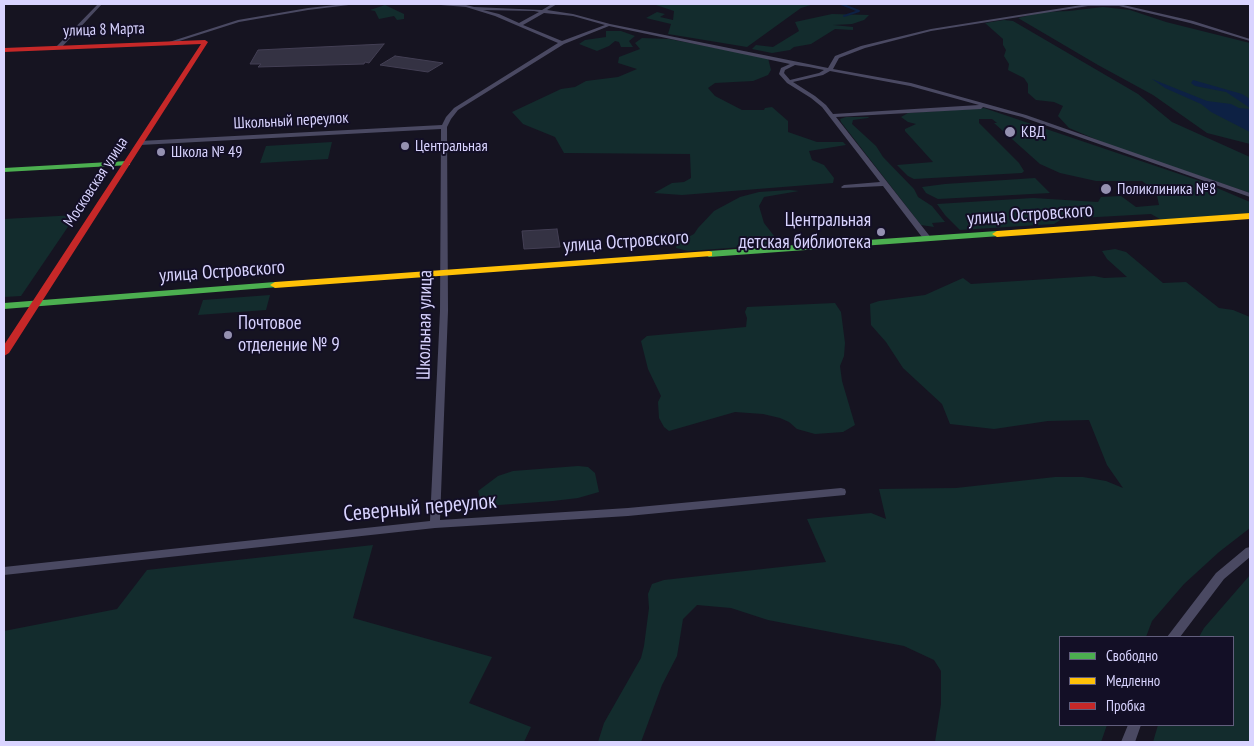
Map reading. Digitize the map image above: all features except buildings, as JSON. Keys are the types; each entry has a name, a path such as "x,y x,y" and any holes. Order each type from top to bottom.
{"main road":[{"name":"улица 8 Марта","path":"4,50 205,42"},
{"name":"Московская улица","path":"4,353 205,42"},
{"path":"4,170 128,163"},
{"name":"улица Островского","path":"4,306 444,272 1250,216"}],"street":[{"path":"58,48 100,4"},
{"path":"308,9 311,4"},
{"path":"168,44 238,21 308,9 355,4"},
{"path":"430,4 543,11 600,19 633,29"},
{"path":"504,4 515,4 534,10"},
{"path":"521,24 555,4"},
{"path":"789,82 813,76 830,69 837,57 845,53 931,30 1088,5 1119,6 1191,22 1250,40"},
{"path":"476,8 521,24 562,43"},
{"path":"573,15 609,25 911,85 990,106 1250,195"},
{"path":"444,127 448,118 456,109 562,43 609,25"},
{"name":"Московская улица","path":"205,42 214,28"},
{"path":"794,63 783,69 781,73 789,82 813,97 832,116 928,239"},
{"path":"832,116 990,106"},
{"name":"Школьный переулок","path":"140,143 444,127"},
{"name":"Школьная улица","path":"435,524 444,272 444,127"},
{"path":"844,187 884,184"},
{"name":"Северный переулок","path":"4,571 435,524 628,512 841,492"},
{"path":"1174,636 1220,576 1250,551"},
{"path":"1128,742 1134,726"}],"green space":[{"path":"653,4 814,4 801,8 747,47 668,34 671,24 646,18 657,12 665,14 660,17 673,20 674,11"},
{"path":"385,5 404,14 404,19 397,20 394,16 379,19 375,11 370,10"},
{"path":"1103,7 1130,10 1166,22 1250,43 1250,144 1207,133 1153,95 1018,18 1043,12"},
{"path":"832,14 869,15 864,20 852,24 833,25 853,27 853,30 835,29 811,44 772,53 752,49 756,45 773,47 799,31 795,22"},
{"path":"1004,20 1013,21 1138,94 1172,122 1250,157 1250,193 1114,147 1069,128 1058,116 1063,106 1054,102 1036,100 1028,93 1028,84 1024,78 1008,70 1009,64 1004,56 1006,50 1003,45 1003,39 985,23"},
{"path":"606,31 621,31 635,36 629,41 633,47 621,47 619,42 615,41 597,51 579,44 585,40 606,37"},
{"path":"642,38 669,39 768,58 771,70 768,75 753,81 715,83 708,88 715,96 742,110 764,110 765,108 772,107 788,121 788,132 817,142 843,142 846,145 809,151 812,160 824,165 834,178 833,183 682,195 654,193 672,183 684,182 691,178 690,154 564,153 555,137 523,124 512,112 561,89 575,87 586,81 618,77 637,69 618,63 619,57 640,49 635,43"},
{"path":"984,108 1203,182 1250,202 1250,213 1170,219 1160,219 1151,214 1062,219 1054,224 960,230 937,204 1033,198 1098,202 1101,197 1121,196 1136,207 1159,205 1156,191 1142,181 1096,181 1060,173 1040,164 994,123 997,123 992,119 979,119 979,123 1019,163 1024,171 1022,173 914,179 897,165 933,162 905,131 905,129 916,124 908,122 901,117 908,113"},
{"path":"846,117 869,117 853,120 852,124 876,146 883,157 914,189 918,197 932,206 945,222 932,223 934,227 921,225 841,122 840,119"},
{"path":"332,142 328,159 260,163 266,146"},
{"path":"1035,178 1050,193 938,199 926,193 922,187 945,184"},
{"path":"799,191 764,197 759,206 764,223 778,241 784,244 688,251 676,248 677,243 694,234 714,211 740,197 759,192"},
{"path":"76,215 21,296 4,297 4,219"},
{"path":"1115,249 1126,252 1163,283 1186,282 1219,308 1233,310 1250,317 1250,528 1219,552 1184,584 1152,621 1146,636 1059,636 1059,726 1107,726 1101,742 935,742 941,704 941,671 934,660 904,646 768,620 731,608 697,605 683,619 677,656 662,685 641,742 598,742 604,723 641,658 649,608 648,594 652,584 664,580 826,562 807,519 871,513 886,519 879,489 956,488 1055,477 1083,477 1106,481 1123,488 1107,465 1089,420 1048,421 994,429 950,424 942,404 903,368 886,342 871,325 870,304 879,301 925,295 963,278 971,284 1094,276 1104,278 1127,277 1107,259 1102,251"},
{"path":"270,295 266,310 198,315 203,300"},
{"path":"835,303 841,312 845,343 844,356 840,366 842,381 855,425 843,432 815,434 797,429 789,422 780,418 763,414 735,412 669,431 664,427 659,418 658,402 661,396 648,369 641,341 647,336 746,327 747,318 745,312 747,307"},
{"path":"578,466 588,467 595,473 599,492 578,498 553,501 482,505 478,491 498,476 513,471"},
{"path":"373,545 353,618 492,657 469,703 531,727 524,742 4,742 4,631 117,609 147,570"},
{"path":"1250,575 1250,742 1153,742 1158,726 1234,726 1234,636 1200,636 1204,628"}],"water":[{"path":"1152,79 1207,101 1250,109 1250,132 1211,112 1201,104 1165,88"},
{"path":"1193,80 1242,94 1250,99 1250,108 1226,92 1195,86 1191,83"}],"waterway":[{"path":"841,4 859,11 844,16"}],"traffic: fast":[{"path":"4,170 127,163"},
{"path":"709,254 997,234"},
{"path":"4,306 275,285"}],"traffic: slow":[{"path":"997,234 1250,216"},
{"path":"275,285 709,254"}],"traffic: jam":[{"path":"4,50 205,42"},
{"path":"4,353 205,42"}],"place":[{"name":"КВД","path":"1010,132"},
{"name":"Центральная","path":"405,146"},
{"name":"Школа № 49","path":"161,152"},
{"name":"Поликлиника №8","path":"1106,189"},
{"name":"Центральная детская библиотека","path":"881,232"},
{"name":"Почтовое отделение № 9","path":"228,335"}]}
